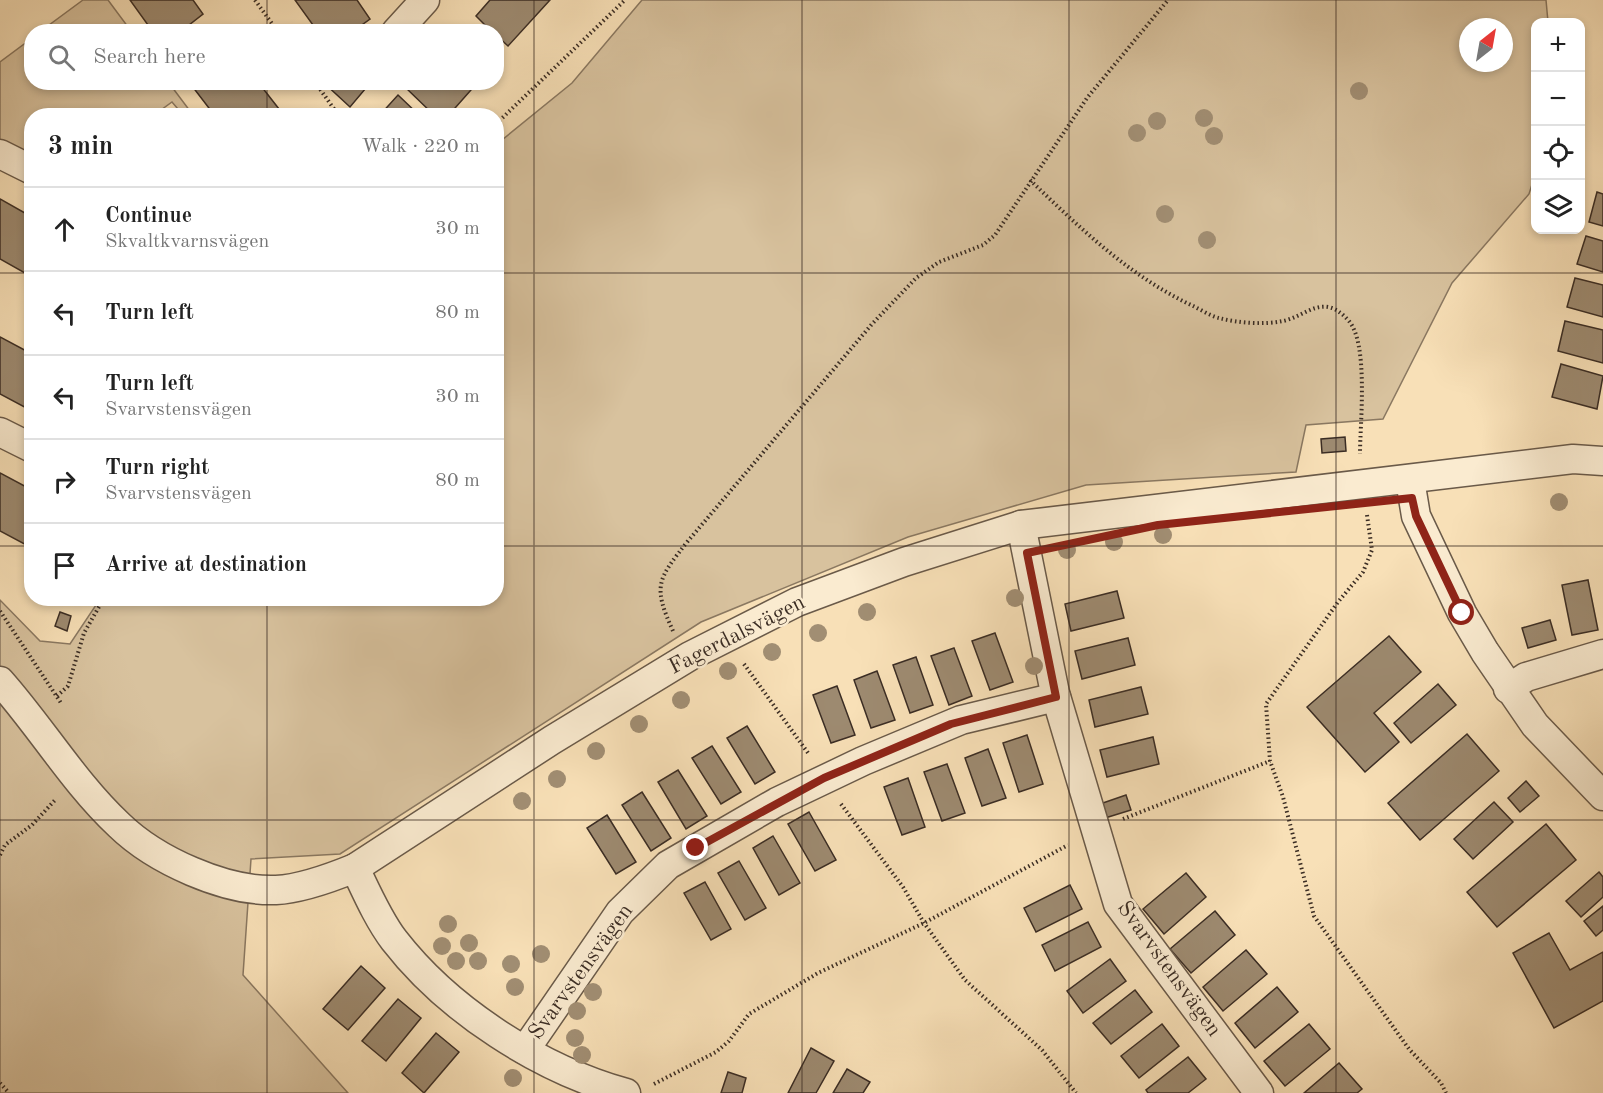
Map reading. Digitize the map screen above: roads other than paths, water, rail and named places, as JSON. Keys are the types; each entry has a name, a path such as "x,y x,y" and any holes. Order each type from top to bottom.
{"street":[{"path":"403,24 425,0"},
{"path":"0,154 24,166"},
{"path":"0,432 24,444"},
{"name":"Fagerdalsvägen","path":"0,681 119,826 153,851 193,872 227,884 276,890 335,877 355,868 552,740 690,656 797,602 904,562 1021,525 1144,508 1410,480 1574,459 1603,461"},
{"path":"1410,480 1416,516 1432,555 1462,613 1508,689 1535,725 1603,796"},
{"name":"Svarvstensvägen","path":"1021,525 1056,697 1118,904 1259,1093"},
{"path":"1508,689 1526,677 1603,654"},
{"name":"Svarvstensvägen","path":"525,1050 620,912 668,865 777,802 824,778 961,720 1056,697"},
{"name":"Svarvstensvägen","path":"355,868 393,939 456,1001 498,1034 552,1065 626,1093"}]}
